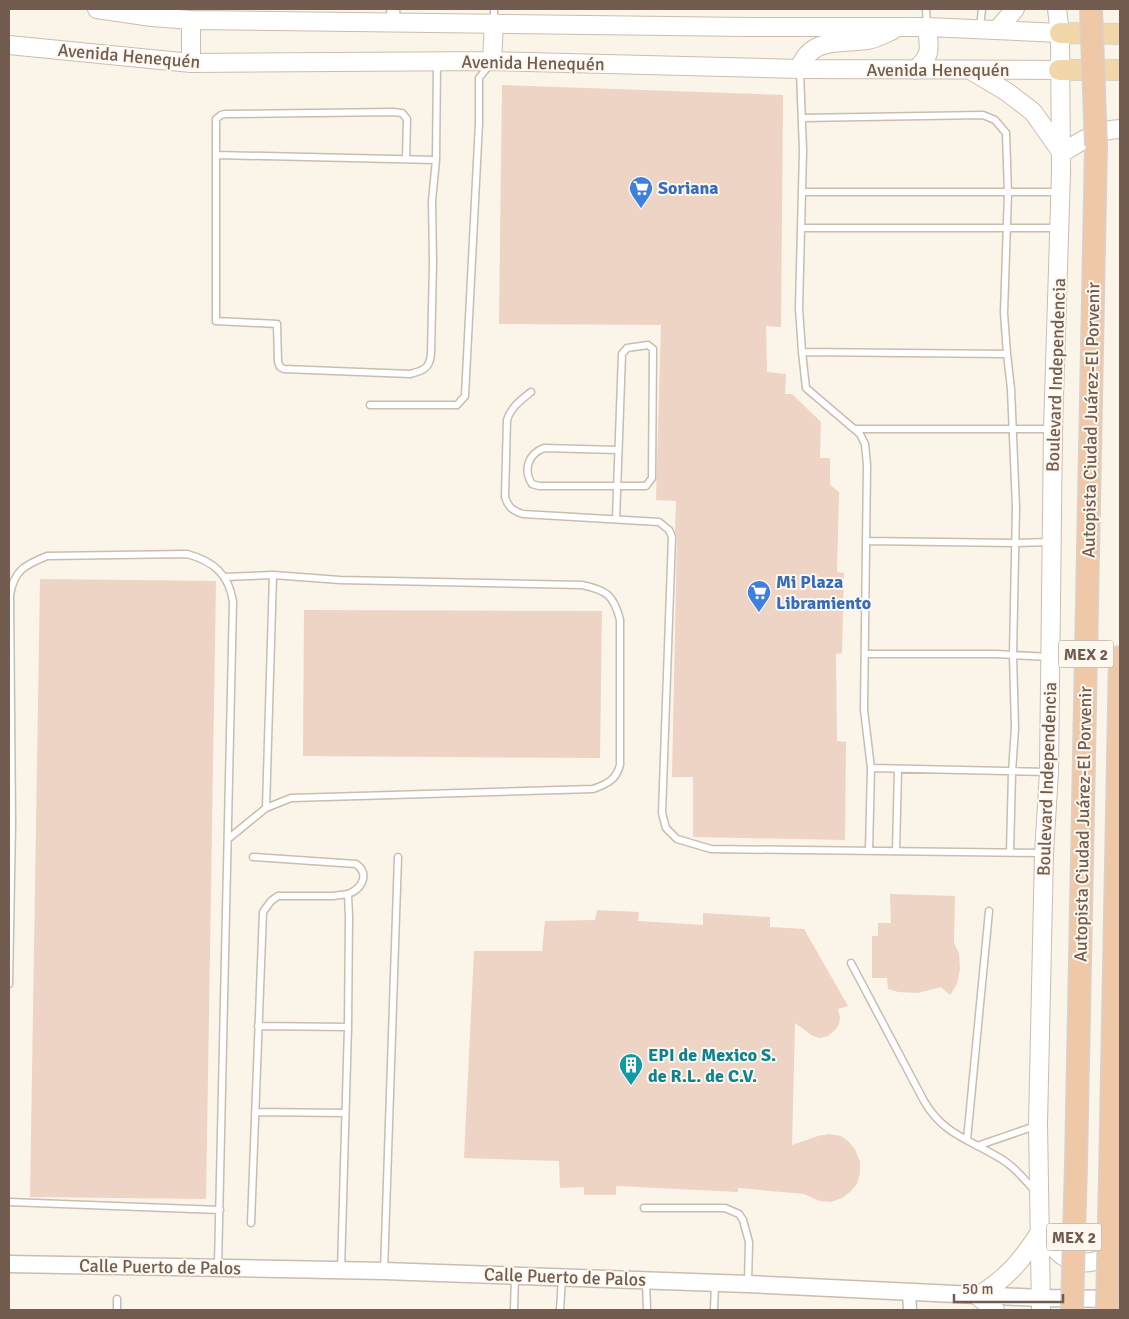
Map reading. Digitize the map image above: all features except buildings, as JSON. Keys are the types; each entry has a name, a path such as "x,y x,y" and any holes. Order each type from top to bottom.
{"highway":[{"name":"Autopista Ciudad Juárez-El Porvenir","path":"1072,1310 1096,145 1091,9"},
{"name":"MEX 2","path":"1107,1310 1120,657"}],"main road":[{"path":"97,9 152,17 191,20 494,16 748,27 927,27 1120,34"},
{"path":"989,29 1015,9"},
{"name":"Boulevard Independencia","path":"1041,1304 1038,1124 1044,853 1049,772 1053,429 1062,153 1059,70 1060,33 1057,9"},
{"path":"492,61 494,16"},
{"path":"191,20 191,63"},
{"path":"800,69 803,59 814,48 825,44 876,38 898,27"},
{"path":"915,70 928,57 927,27"},
{"name":"Avenida Henequén","path":"9,45 191,63 492,61 800,69 1059,70"},
{"path":"1059,70 1120,70"},
{"path":"972,71 1007,92 1033,112 1062,153 1087,137 1108,129 1120,129"},
{"path":"995,1310 978,1294 996,1284 1013,1270 1040,1231 1063,1256 1072,1260 1095,1262 1106,1258 1120,1248"}],"street":[{"name":"Calle Puerto de Palos","path":"9,1264 384,1270 646,1280 978,1294 1041,1304 1120,1299"},
{"path":"908,1292 910,1310"}],"lane":[{"path":"926,9 927,27"},
{"path":"982,9 989,29"},
{"path":"370,404 457,405 465,396 479,123 479,78 492,61"},
{"path":"406,159 407,119 402,113 221,115 216,120 216,321 277,324 278,362 280,367 284,369 410,374 422,372 430,362 433,262 432,201 436,160 437,62"},
{"path":"800,69 802,228 799,308 806,388 855,429 865,444 867,541 864,710 871,768 869,851"},
{"path":"802,118 983,115 995,120 1006,133 1008,193 1004,313 1011,389 1016,507 1014,543 1015,728 1010,853"},
{"path":"216,155 436,160"},
{"path":"802,192 1061,192"},
{"path":"802,228 1061,228"},
{"path":"616,519 618,486 617,450 622,354 627,348 646,344 653,349 652,478 646,486 618,486 539,486 532,484 528,478 530,458 535,451 544,448 617,450"},
{"path":"802,352 1008,354"},
{"path":"531,392 514,406 507,420 507,504 516,512 524,514 659,522 669,530 672,537 662,813 666,828 677,839 711,849 1044,853"},
{"path":"855,429 1053,429"},
{"path":"867,541 1051,542"},
{"path":"9,984 12,824 10,595 12,583 19,571 31,562 47,556 186,554 202,558 216,566 224,577 232,590 233,602 218,1268"},
{"path":"224,577 273,575 340,580 582,585 604,591 611,598 620,620 620,765 618,774 612,780 593,789 291,798 266,808 228,839"},
{"path":"266,808 273,575"},
{"path":"865,654 1050,657"},
{"path":"871,768 1049,772"},
{"path":"896,851 898,768"},
{"path":"252,1223 262,918 267,905 278,896 333,896 348,894 356,890 364,877 363,871 356,864 253,857"},
{"path":"384,1270 398,857"},
{"path":"341,1270 348,1027 348,894"},
{"path":"967,1140 989,911"},
{"path":"851,962 929,1110 942,1126 1006,1162 1039,1196"},
{"path":"258,1026 348,1027"},
{"path":"255,1112 345,1113"},
{"path":"977,1146 1038,1124"},
{"path":"9,1202 220,1210"},
{"path":"644,1208 725,1208 739,1214 743,1220 749,1242 748,1284"},
{"path":"514,1310 515,1275"},
{"path":"560,1310 562,1277"},
{"path":"646,1280 647,1310"},
{"path":"714,1310 715,1284"},
{"path":"117,1300 117,1310"}],"place":[{"name":"Soriana","path":"641,209"},
{"name":"Mi Plaza Libramiento","path":"759,613"},
{"name":"EPI de Mexico S. de R.L. de C.V.","path":"631,1086"}]}
